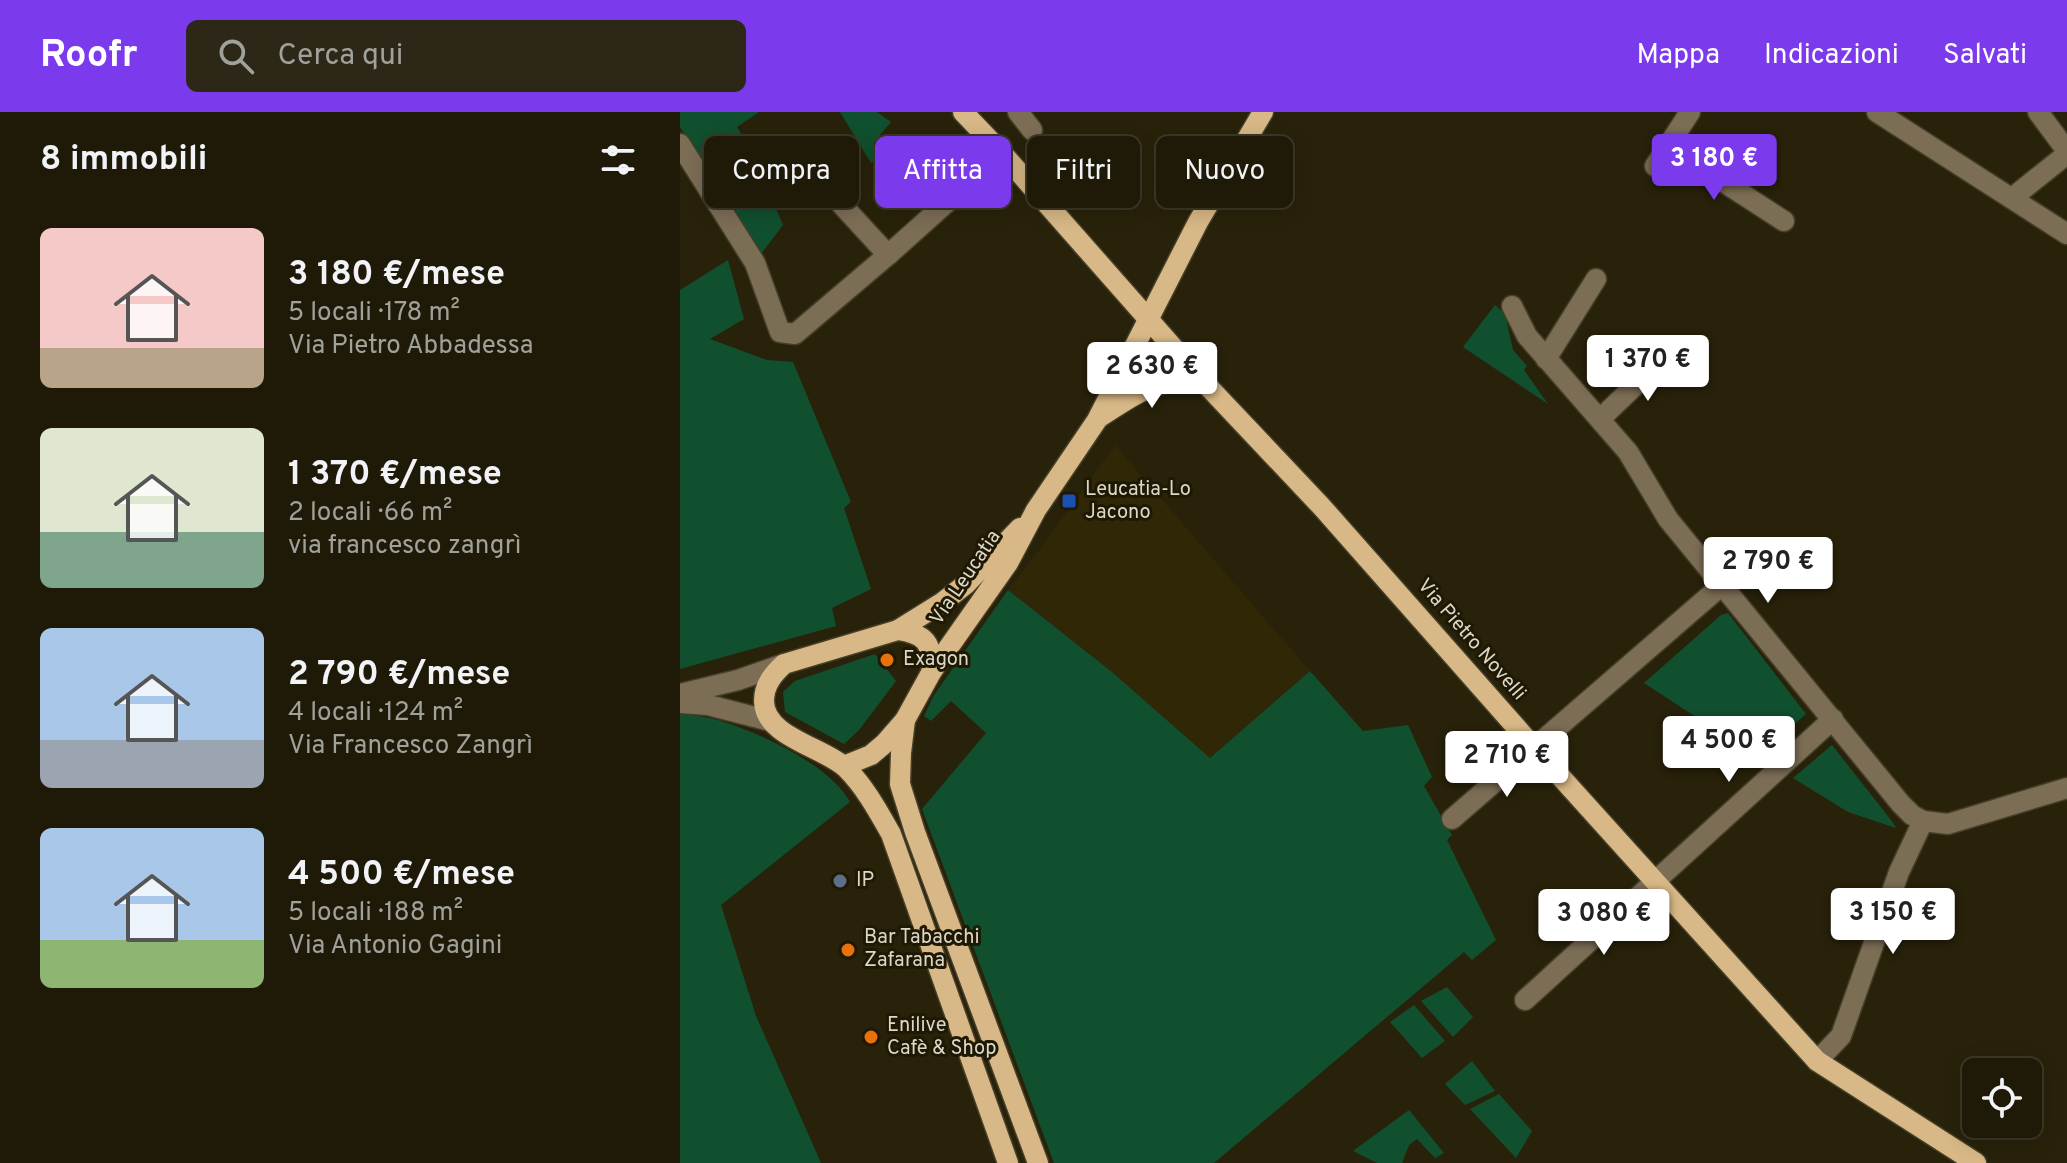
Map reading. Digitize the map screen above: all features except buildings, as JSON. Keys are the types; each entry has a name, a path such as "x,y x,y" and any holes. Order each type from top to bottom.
{"main road":[{"name":"Via Pietro Novelli","path":"963,112 986,136"},
{"name":"Via Leucatia","path":"932,671 1008,563 1036,510 1097,420 1198,222 1263,112"},
{"name":"Via Pietro Novelli","path":"1011,163 1201,379 1321,506 1817,1061 1976,1163"},
{"name":"Via Leucatia","path":"1097,420 1145,388 1177,379 1201,379"},
{"name":"Via Leucatia","path":"898,630 966,584 1036,510"},
{"path":"844,766 871,755 884,744 905,720 932,671 931,651 925,640 916,633 898,630 784,664 773,674 764,695 764,706 770,721 780,730 844,766 869,796 891,834 1008,1163"},
{"path":"905,720 900,784 1038,1163"}],"street":[{"path":"1018,112 1032,130"},
{"path":"1655,166 1690,112"},
{"path":"1877,112 2067,234"},
{"path":"2012,198 2067,153 2038,112"},
{"path":"680,144 755,263 780,332 795,334 941,208"},
{"path":"1668,146 1784,221"},
{"path":"845,208 888,255"},
{"path":"1546,359 1596,279"},
{"path":"1512,306 1527,336 1628,452 1668,519 1912,815 1923,821 1948,824 2067,788"},
{"path":"1600,419 1667,355"},
{"path":"1452,819 1722,585"},
{"path":"680,694 738,680 784,664"},
{"path":"680,703 708,705 770,721"},
{"path":"1525,1000 1833,719"},
{"path":"1817,1061 1841,1036 1899,872 1923,821"}],"shaded area":[{"path":"1115,445 1310,671 1210,758 1112,672 1008,590"}],"green space":[{"path":"680,112 759,112 737,127 743,136 704,136 704,165 680,127"},
{"path":"840,112 877,112 891,122 881,136 875,136 875,161 871,163 859,143 859,136 855,136"},
{"path":"732,208 776,208 783,225 761,254"},
{"path":"728,260 744,319 710,339 767,360 793,362 851,502 844,508 871,589 832,608 836,626 680,669 680,290"},
{"path":"1495,305 1505,314 1513,350 1527,366 1524,370 1548,404 1463,347"},
{"path":"1008,590 1112,672 1210,758 1310,671 1363,731 1408,725 1432,777 1424,786 1452,835 1447,840 1496,940 1472,960 1464,952 1214,1163 1054,1163 922,809 986,733 951,701 931,721 924,716 934,695"},
{"path":"1728,613 1806,714 1757,757 1644,683 1721,615"},
{"path":"875,654 896,681 859,730 844,744 785,712 783,692 795,681"},
{"path":"680,713 719,720 776,743 828,776 850,802 721,905 756,1016 821,1163 680,1163"},
{"path":"1832,745 1896,828 1848,812 1793,778"},
{"path":"1447,987 1473,1017 1453,1037 1421,1001"},
{"path":"1414,1005 1445,1041 1422,1058 1390,1022"},
{"path":"1472,1061 1495,1091 1465,1105 1445,1084"},
{"path":"1499,1094 1532,1131 1516,1158 1470,1109"},
{"path":"1409,1110 1444,1153 1435,1158 1417,1139 1409,1145 1402,1163 1377,1163 1353,1151"}],"place":[{"name":"Leucatia-Lo Jacono","path":"1069,501"},
{"name":"Exagon","path":"887,660"},
{"name":"IP","path":"840,881"},
{"name":"Bar Tabacchi Zafarana","path":"848,950"},
{"name":"Enilive Cafè & Shop","path":"871,1037"}]}
